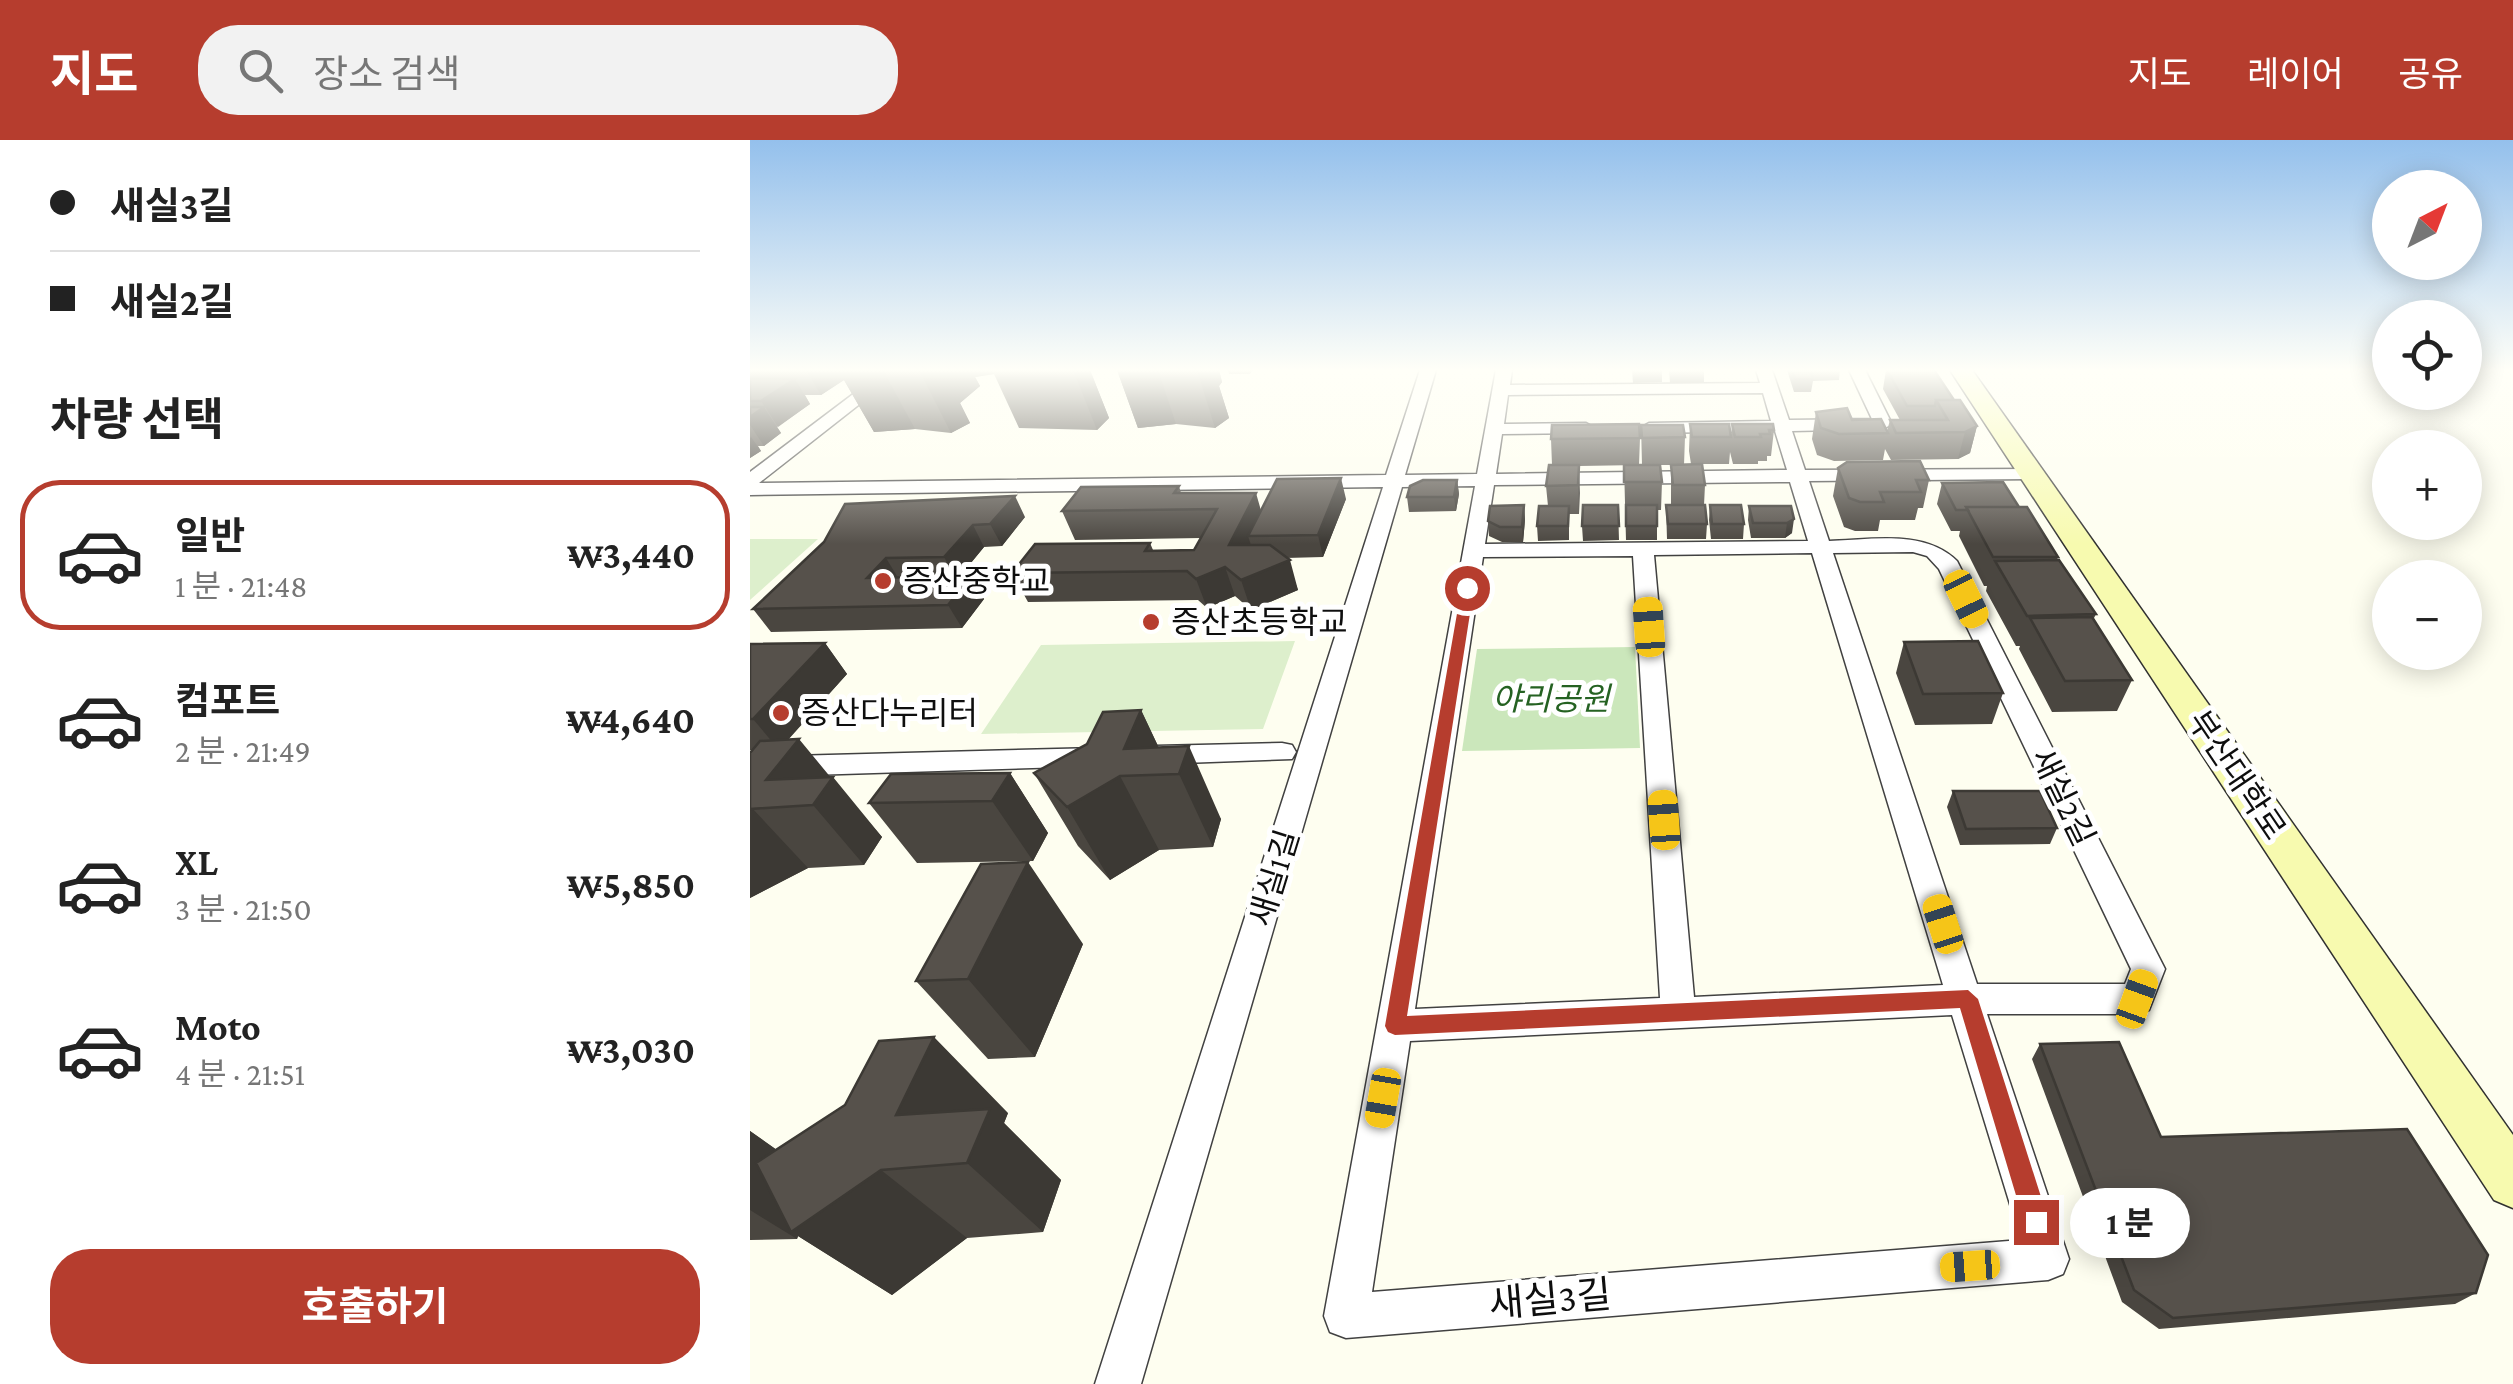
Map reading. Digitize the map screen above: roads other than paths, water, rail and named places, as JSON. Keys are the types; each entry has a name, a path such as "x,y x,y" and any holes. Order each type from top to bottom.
{"street":[{"path":"750,485 822,428"},
{"name":"새실1길","path":"1118,1384 1410,428"},
{"path":"1494,430 1616,428"},
{"path":"1395,1026 1968,999 1783,428"},
{"name":"부산대학로","path":"2000,428 2513,1181"},
{"name":"새실3길","path":"1494,430 1346,1316 2048,1259 1968,999"},
{"path":"750,485 2031,473"},
{"name":"새실2길","path":"1643,550 1913,546 1934,551 1950,566 2148,969 2137,999 1968,999"},
{"path":"1473,551 1643,550 1678,1013"},
{"path":"750,767 1282,752"}],"place":[{"name":"증산중학교","path":"883,581"},
{"name":"증산초등학교","path":"1151,622"},
{"name":"증산다누리터","path":"781,713"}],"park label":[{"name":"야리공원","path":"1551,699"}]}
